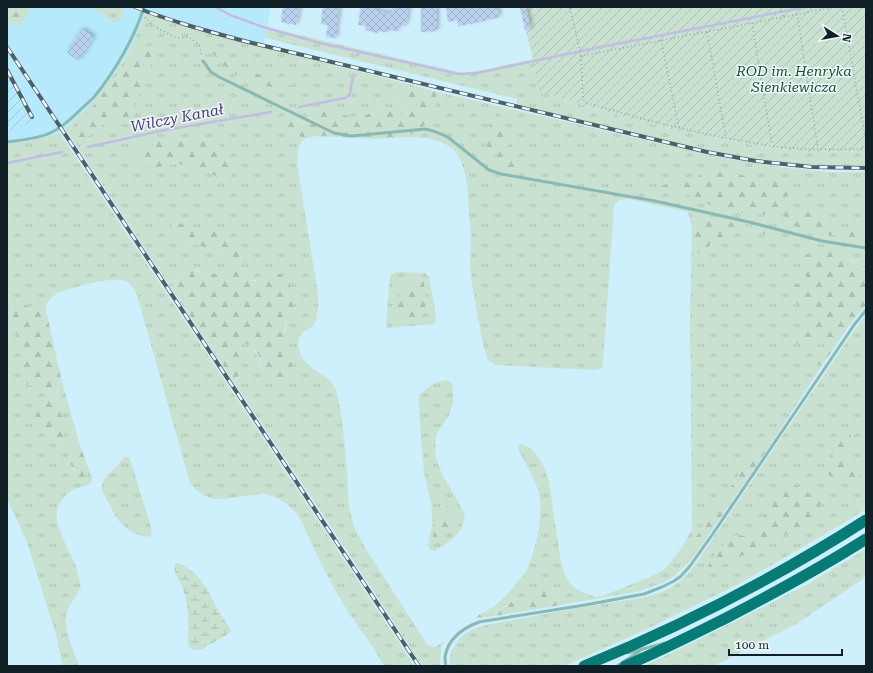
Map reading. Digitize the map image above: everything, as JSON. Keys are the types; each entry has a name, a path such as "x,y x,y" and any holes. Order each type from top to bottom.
{"highway":[{"path":"584,666 685,621 719,604 794,563 865,520"},
{"path":"625,666 691,636 800,579 866,539"}],"lane":[{"path":"7,142 42,136 50,133 66,123 94,97 126,50 142,15 144,7"},
{"path":"203,61 211,72 219,77 322,127 340,134 352,136 432,130 444,134 489,170 501,174 655,202 749,222 822,241 866,248"},
{"path":"446,666 445,657 448,646 453,638 468,626 473,624 644,594 662,587 681,576 712,535 854,325 866,310"},
{"path":"661,637 685,621"},
{"path":"595,661 691,636"},
{"path":"617,666 655,641"}],"path":[{"path":"581,55 835,7"},
{"path":"842,7 866,142"},
{"path":"570,8 581,55 583,98 587,103 679,128 772,146 818,150 866,149"},
{"path":"781,8 783,16"},
{"path":"797,14 818,150"},
{"path":"142,15 154,26 172,36 178,38 189,37 193,40 199,45 203,61"},
{"path":"752,23 772,146"},
{"path":"707,32 726,138"},
{"path":"662,40 679,128"}],"shaded area":[{"path":"7,7 271,7 263,47 213,35 146,13 130,50 97,97 83,113 59,132 50,136 41,139 7,144 7,131 37,121 7,63"},
{"path":"7,63 37,121 7,131"}],"green space":[{"path":"7,7 31,7 26,18 18,26 7,20"},
{"path":"91,7 120,7 124,12 123,17 115,23"},
{"name":"ROD im. Henryka Sienkiewicza","path":"520,7 866,7 866,151 795,151 698,135 613,114 538,91 533,59"},
{"path":"146,13 213,35 416,86 411,88 396,87 393,94 403,101 409,108 410,111 404,115 398,114 385,107 355,118 323,109 307,114 311,119 307,125 304,125 298,120 286,126 303,139 299,147 297,163 318,294 316,320 313,326 303,332 299,338 298,344 300,353 303,359 310,366 329,380 336,389 341,413 346,457 349,507 354,527 367,551 427,644 434,647 438,646 444,641 441,649 440,666 422,666 340,540 233,381 238,379 240,358 237,350 237,344 242,342 250,346 258,356 263,369 285,335 286,323 289,319 294,317 296,310 289,279 276,274 260,280 250,280 245,277 242,269 242,255 180,240 220,252 228,259 228,264 224,271 220,274 206,273 196,270 177,278 171,288 65,128 83,113 116,71 130,50"},
{"path":"267,27 463,73 533,59 538,91 613,114 698,135 795,151 866,151 866,166 812,165 757,159 707,150 517,104 517,99 265,38"},
{"path":"142,46 152,46 157,56 145,75 134,109 133,119 129,123 122,124 114,122 104,124 82,141 77,141 76,128 136,49"},
{"path":"210,46 217,46 248,71 288,85 294,92 269,87 232,72 216,58"},
{"path":"416,86 437,92 435,108 427,124 407,137 374,139 317,136 303,139 284,123 285,116 289,116 306,125 311,119 307,114 307,110 313,108 323,109 355,118 385,107 398,114 404,115 410,111 409,108 403,101 393,94 393,88"},
{"path":"437,92 723,158 779,167 829,172 866,172 866,265 862,267 855,266 852,259 801,261 806,274 806,279 796,285 803,309 810,306 818,309 806,340 816,332 827,339 825,348 818,356 817,364 823,364 769,447 761,448 754,453 691,544 685,556 688,563 673,577 664,582 640,591 561,605 551,585 541,587 529,598 518,598 501,609 484,612 503,598 523,575 530,563 536,544 540,522 539,493 533,477 519,451 518,446 520,444 529,447 536,454 543,465 549,481 560,557 564,573 570,583 577,589 596,597 650,577 663,570 672,561 686,541 692,528 690,316 692,229 688,212 628,199 620,200 614,205 602,367 597,370 495,365 488,360 484,349 474,298 470,268 471,237 468,190 461,161 452,149 441,142 407,137 427,124 435,108"},
{"path":"481,107 493,111 508,138 511,152 514,156 528,159 531,162 528,166 510,168 503,167 501,165 497,154 488,148 486,144 486,137 490,123 486,116 481,113"},
{"path":"59,132 414,666 384,666 375,650 339,597 300,520 294,511 283,501 263,494 226,499 210,498 203,495 190,483 137,295 127,282 113,280 86,284 58,293 52,297 47,304 47,315 28,305 13,306 11,310 10,322 21,342 25,358 20,372 30,385 44,387 50,391 52,396 49,399 49,427 54,431 58,446 60,410 56,398 61,378 79,442 75,444 70,458 75,478 82,480 89,470 92,478 89,484 74,489 68,493 61,501 57,511 60,531 76,566 81,587 66,615 69,638 79,666 62,666 57,638 27,542 7,499 7,144 40,139"},
{"path":"208,137 217,143 229,157 234,170 228,179 224,180 192,165 175,164 158,167 146,166 131,158 132,150 151,141"},
{"path":"728,172 746,176 765,185 779,179 785,181 789,183 789,188 784,203 790,210 794,212 814,212 825,217 837,227 852,229 866,227 866,240 822,234 802,228 796,226 786,216 778,213 752,215 724,209 702,202 679,190 659,192 656,190 659,186 671,183 692,183 701,173"},
{"path":"703,216 725,220 765,231 767,233 762,234 740,230 724,238 716,238 711,240 708,250 705,254 700,255 697,251 694,237 696,218"},
{"path":"174,222 216,232 231,238 236,242 241,252 243,274 250,280 260,280 277,274 286,275 289,279 296,310 294,317 286,322 285,326 292,367 292,373 286,381 275,383 271,381 265,373 257,352 242,342 237,344 237,352 241,360 241,370 236,379 233,381 171,288 177,278 187,269 213,274 219,273 224,271 227,266 228,259 220,252 180,240 169,230"},
{"path":"835,252 842,253 847,256 851,259 855,266 862,267 866,265 866,305 851,323 823,364 817,364 816,360 826,347 827,340 821,334 816,332 802,342 796,343 795,341 804,325 817,312 818,309 810,306 803,309 800,307 795,299 794,289 797,284 806,279 806,275 801,265 805,255"},
{"path":"397,272 425,273 429,277 435,310 436,321 434,324 387,328 386,321 390,276"},
{"path":"419,279 424,282 426,303 423,314 414,319 406,321 403,320 396,315 393,310 400,295 406,287"},
{"path":"17,304 34,307 43,314 47,315 61,378 56,398 65,430 61,449 58,446 54,431 49,427 43,428 36,423 35,419 36,405 43,398 49,399 52,396 50,391 42,387 28,384 20,378 20,372 25,358 24,352 21,342 10,322 11,310 13,306"},
{"path":"866,315 866,509 739,584 645,630 564,666 450,666 451,652 454,647 463,635 473,629 536,615 637,599 662,592 680,581 689,573 696,563"},
{"path":"446,380 451,382 453,388 453,403 449,415 436,435 435,456 442,474 463,510 465,518 461,529 452,540 435,551 430,550 428,545 432,524 432,509 424,472 418,399 426,389 438,382"},
{"path":"843,427 850,431 851,438 848,445 846,464 851,470 857,473 859,477 858,481 841,481 826,472 827,464 836,447 839,432"},
{"path":"79,442 89,470 82,480 78,482 75,478 74,469 71,465 70,456 75,444"},
{"path":"769,447 688,563 685,556 691,544 754,453 761,448"},
{"path":"124,457 128,457 130,459 151,527 152,536 148,537 139,535 130,531 123,525 118,520 103,493 102,486 105,478"},
{"path":"786,482 792,483 820,500 820,507 803,525 751,552 712,569 708,567 711,560 728,540 736,535 744,536 752,532 761,522 773,495 780,485"},
{"path":"448,506 453,509 453,525 436,540 433,537 436,520 442,508"},
{"path":"866,549 866,577 800,622 714,666 643,666 808,584"},
{"path":"176,563 190,570 201,581 231,630 230,633 198,650 191,649 188,643 187,608 182,586 174,569"},
{"path":"546,583 551,585 561,605 476,619 484,612 501,609 519,598 530,597"}],"building":[{"path":"283,7 300,7 296,25 281,22"},
{"path":"323,7 340,7 336,38 326,37 328,25 321,24"},
{"path":"361,7 377,7 376,11 392,13 393,7 409,7 406,26 398,25 398,31 388,30 388,32 378,31 377,33 365,30 366,26 358,25"},
{"path":"421,7 437,8 437,31 421,32"},
{"path":"446,7 497,7 500,17 458,26 457,20 448,22"},
{"path":"520,7 526,7 531,29 525,30"},
{"path":"82,29 94,37 79,61 67,53"}],"waterway":[{"path":"216,7 230,15 263,27 320,43 459,74 477,73 806,7"},
{"path":"358,55 359,51"},
{"path":"299,107 345,98 350,93 353,76"},
{"name":"Wilczy Kanał","path":"88,147 165,130 271,112"},
{"name":"Wilczy Kanał","path":"7,163 62,152"}],"railway":[{"path":"135,7 202,30 244,41 707,152 756,161 812,167 866,168"},
{"path":"7,47 419,666"},
{"path":"7,70 32,117"}]}
